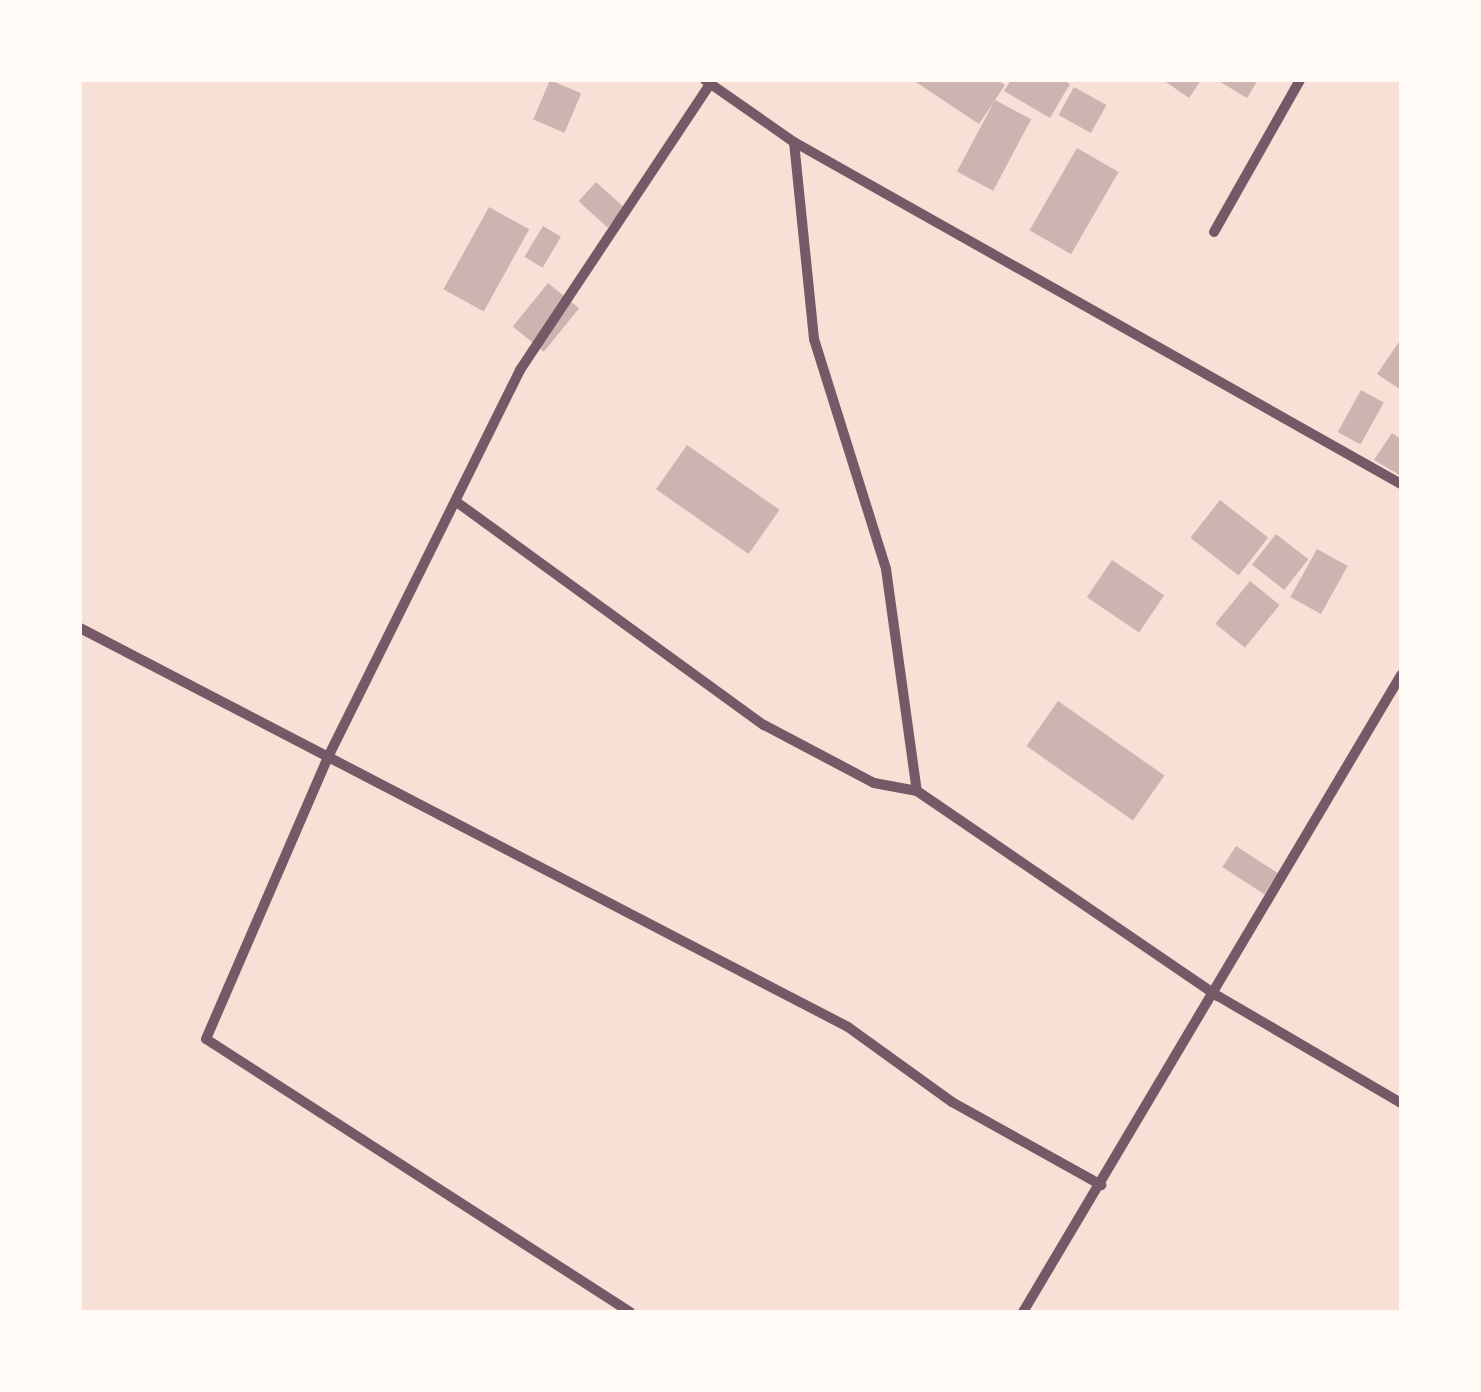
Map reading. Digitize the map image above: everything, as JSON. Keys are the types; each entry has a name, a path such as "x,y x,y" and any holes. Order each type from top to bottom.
{"street":[{"path":"1214,232 1300,80"},
{"path":"630,1312 206,1039 327,760 458,503 520,370 710,81 794,142 1401,484"},
{"path":"794,142 814,339 886,569 917,791"},
{"path":"458,503 764,726 874,783 917,791 1218,996 1401,1103"},
{"path":"80,628 327,760 848,1027 952,1102 1101,1184"},
{"path":"1023,1312 1218,996 1401,675"}],"building":[{"path":"550,80 581,93 564,133 533,120"},
{"path":"913,80 997,80 1005,85 979,124"},
{"path":"1011,80 1063,80 1070,84 1050,118 1004,91"},
{"path":"1163,80 1201,80 1189,98"},
{"path":"1217,80 1258,80 1247,98"},
{"path":"1074,87 1106,105 1091,133 1058,115"},
{"path":"995,100 1031,119 993,191 957,172"},
{"path":"1077,148 1119,172 1071,254 1030,230"},
{"path":"596,182 625,208 608,227 579,201"},
{"path":"489,207 529,229 484,312 443,289"},
{"path":"543,226 561,237 542,268 524,257"},
{"path":"548,283 579,308 544,352 513,327"},
{"path":"1401,339 1401,390 1377,374"},
{"path":"1361,390 1384,403 1360,445 1338,432"},
{"path":"1392,433 1401,439 1401,476 1374,460"},
{"path":"687,445 780,510 749,554 656,489"},
{"path":"1220,500 1268,538 1239,575 1190,538"},
{"path":"1276,534 1308,559 1284,590 1252,565"},
{"path":"1317,549 1348,566 1321,614 1290,597"},
{"path":"1112,560 1164,595 1139,633 1087,597"},
{"path":"1250,581 1280,605 1245,648 1215,624"},
{"path":"1058,701 1164,776 1133,821 1026,746"},
{"path":"1236,846 1278,873 1264,894 1222,867"}]}
